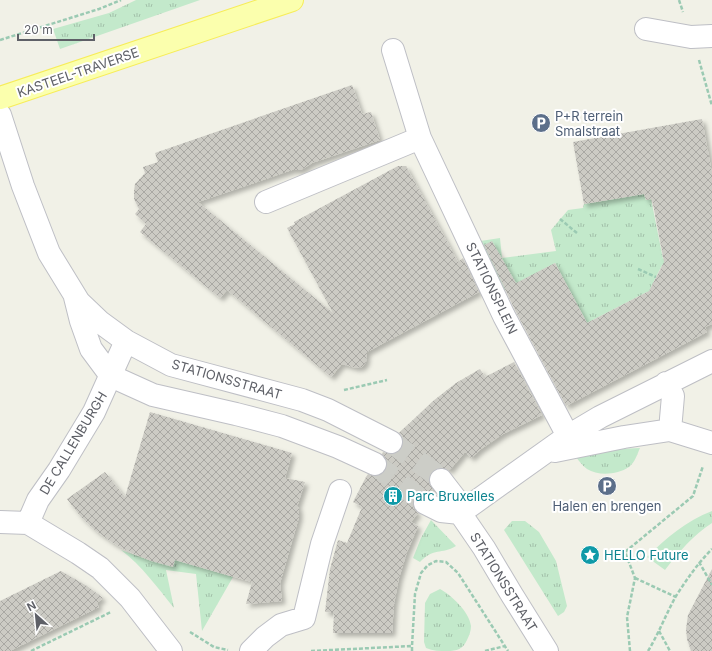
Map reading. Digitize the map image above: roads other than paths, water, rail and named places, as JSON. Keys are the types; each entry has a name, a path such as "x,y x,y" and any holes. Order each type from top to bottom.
{"main road":[{"name":"KASTEEL-TRAVERSE","path":"0,98 292,0"}],"street":[{"path":"646,29 690,37 712,36"},
{"name":"STATIONSPLEIN","path":"393,50 420,138 504,316 568,436"},
{"name":"STATIONSSTRAAT","path":"0,115 4,139 49,253 80,302 100,322 126,341 171,365 302,400 328,410 391,442"},
{"path":"266,202 420,138"},
{"path":"74,293 81,321 91,349 111,376 153,395 282,426 338,447 375,464"},
{"name":"DE CALLENBURGH","path":"28,523 38,500 59,470 94,412 126,341"},
{"path":"425,503 441,511 460,513 568,436 600,417 712,361"},
{"path":"666,383 673,396 670,430"},
{"path":"546,453 624,437 670,430 709,451"},
{"name":"STATIONSSTRAAT","path":"441,480 458,502 460,513 484,548 547,651"},
{"path":"251,651 281,625 304,618 322,544 340,490"},
{"path":"0,522 28,523 100,568 130,598 171,651"}],"tunnel":[{"path":"391,442 434,473 441,480"},
{"path":"375,464 425,503"}],"place":[{"name":"P+R terrein Smalstraat","path":"541,123"},
{"name":"Halen en brengen","path":"607,486"},
{"name":"Parc Bruxelles","path":"393,496"},
{"name":"HELLO Future","path":"590,555"}]}
